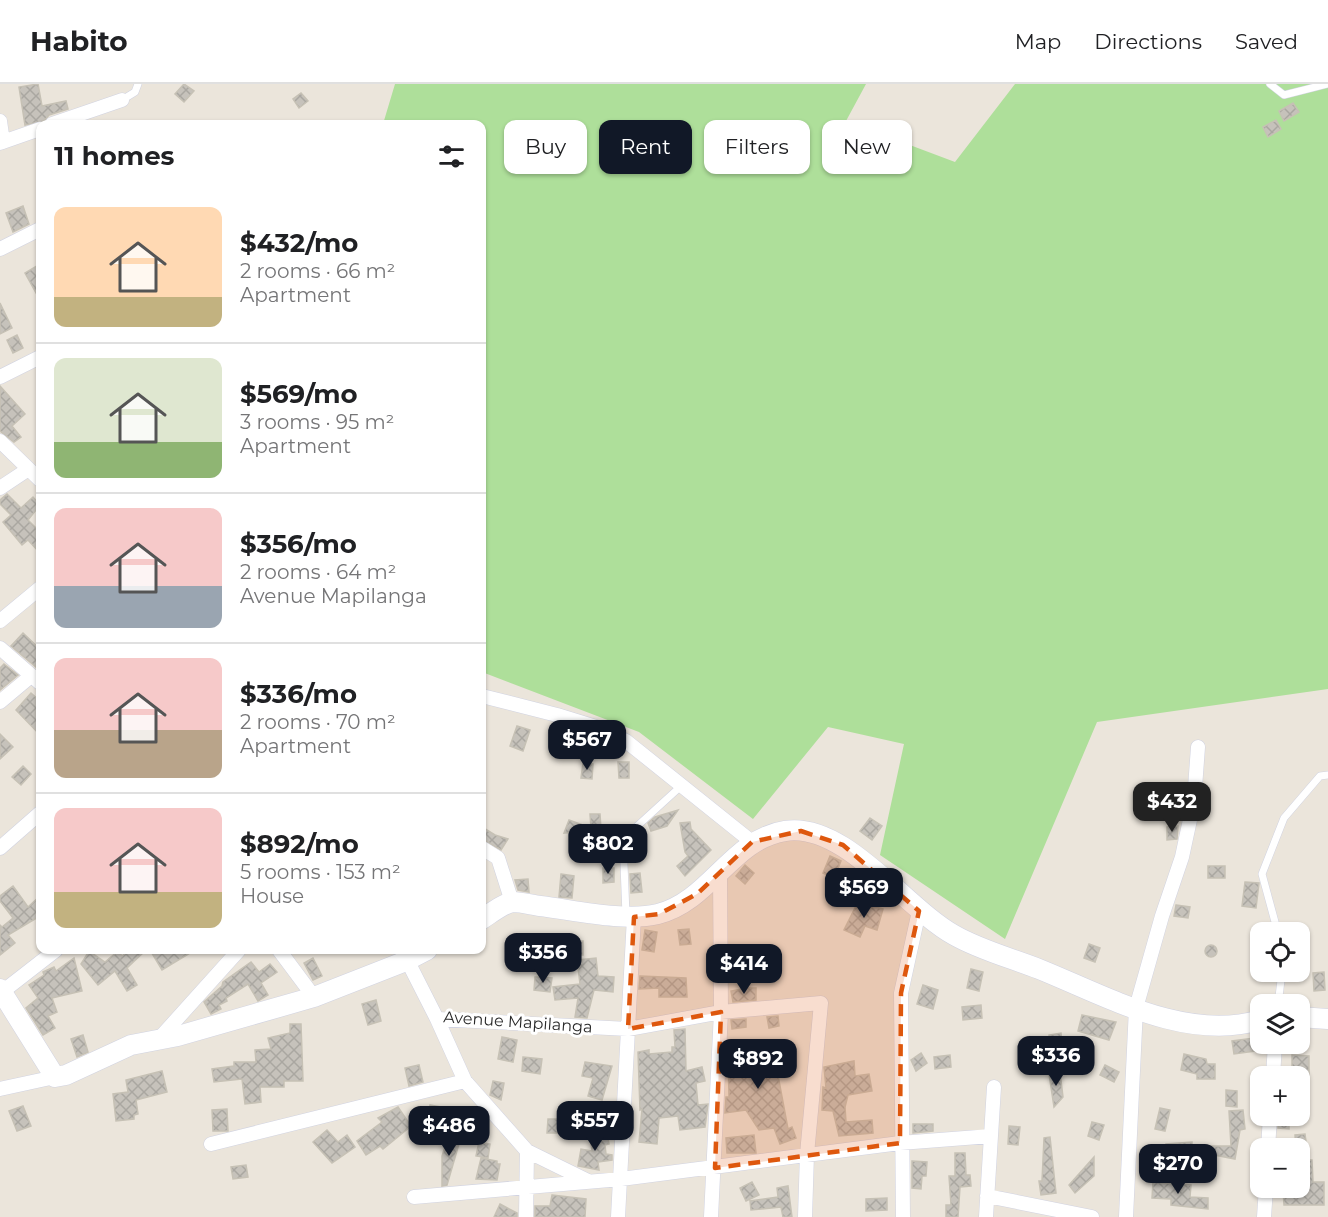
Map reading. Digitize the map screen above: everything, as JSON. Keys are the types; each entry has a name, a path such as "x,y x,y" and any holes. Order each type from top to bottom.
{"street":[{"path":"63,120 122,99"},
{"path":"0,121 1,143 36,130"},
{"path":"0,249 36,231"},
{"path":"0,377 36,359"},
{"path":"0,441 36,477"},
{"path":"0,488 27,470"},
{"path":"0,621 36,591"},
{"path":"0,648 36,679 0,702"},
{"path":"486,697 557,715 598,728 626,741 680,787 752,842"},
{"path":"1126,1217 1136,1008 1161,916 1182,857 1194,801 1198,747"},
{"path":"0,848 36,816"},
{"path":"486,917 512,902 630,916 659,914 697,894 752,842 785,831 815,832 843,845 919,911 954,936 1136,1008 1174,1020 1216,1026 1250,1023"},
{"path":"486,850 498,858 512,902"},
{"path":"711,1217 721,1012 720,873"},
{"path":"903,1217 900,1143 901,993 919,911"},
{"path":"618,1217 628,1029 630,916"},
{"path":"51,954 1,991 55,1077"},
{"path":"158,1040 235,954"},
{"path":"282,954 314,997"},
{"path":"0,1089 66,1075 132,1045 314,997 404,956"},
{"name":"Avenue Mapilanga","path":"404,956 437,1019 628,1029 721,1012 821,1003 807,1154"},
{"path":"1310,1018 1328,1019"},
{"path":"437,1019 465,1081 527,1151 590,1182"},
{"path":"211,1144 465,1081"},
{"path":"986,1217 994,1087"},
{"path":"414,1197 621,1179 900,1143 991,1136"},
{"path":"526,1217 527,1151"},
{"path":"805,1217 807,1154"},
{"path":"987,1196 1092,1217"},
{"path":"1264,1217 1265,1198"}],"lane":[{"path":"122,99 135,92 138,84"},
{"path":"1270,84 1284,95 1327,84"},
{"path":"1275,922 1262,874 1284,818 1320,776 1328,775"},
{"path":"630,916 623,839 680,787"}],"highlighted area":[{"path":"801,831 843,845 919,911 901,993 900,1143 715,1168 721,1012 628,1029 634,917 659,914 697,894 752,842"}],"green space":[{"path":"395,84 866,84 847,120 822,120 822,174 912,174 912,146 955,162 1015,84 1328,84 1328,689 1097,722 1005,939 880,855 904,744 828,727 753,819 639,732 486,674 486,120 384,120"}],"building":[{"path":"38,84 42,106 66,101 68,109 49,115 45,120 36,120 36,123 25,125 19,87"},
{"path":"184,84 194,91 184,102 175,94"},
{"path":"301,93 308,101 299,108 293,99"},
{"path":"1293,103 1299,112 1284,121 1279,111"},
{"path":"1276,120 1281,129 1268,137 1263,127"},
{"path":"23,206 29,224 13,232 6,213"},
{"path":"36,266 36,293 25,273"},
{"path":"0,303 12,328 0,334"},
{"path":"17,335 23,348 13,353 7,340"},
{"path":"0,386 25,414 12,426 21,437 14,442 0,431"},
{"path":"7,494 21,508 33,497 36,500 36,510 28,520 36,528 36,549 28,540 22,545 3,522 11,515 0,504 0,500"},
{"path":"23,633 36,645 36,667 11,646"},
{"path":"4,664 18,675 0,690 0,668"},
{"path":"31,693 36,697 36,731 16,710"},
{"path":"517,726 530,730 523,751 510,746"},
{"path":"0,734 13,747 0,759"},
{"path":"618,762 629,762 629,778 619,778"},
{"path":"583,763 593,764 592,779 581,778"},
{"path":"23,766 31,774 21,785 12,777"},
{"path":"678,810 667,826 651,831 648,823 655,817"},
{"path":"590,814 600,814 601,829 564,833 569,820 591,828"},
{"path":"870,818 882,826 872,840 860,831"},
{"path":"690,822 691,829 711,850 685,876 677,866 688,856 685,852 680,823"},
{"path":"1178,826 1177,839 1167,840 1167,827"},
{"path":"486,829 508,839 501,850 486,841"},
{"path":"830,856 841,861 834,878 823,873"},
{"path":"745,865 754,873 745,884 736,876"},
{"path":"1208,866 1225,866 1225,878 1208,878"},
{"path":"603,868 614,868 614,882 603,883"},
{"path":"640,873 642,892 631,893 630,874"},
{"path":"561,874 574,876 572,898 559,897"},
{"path":"528,879 529,892 518,890 515,880"},
{"path":"1245,882 1259,883 1256,908 1242,906"},
{"path":"856,883 866,890 859,901 848,894"},
{"path":"13,886 28,907 36,900 36,918 8,935 15,943 0,955 0,925 2,927 13,918 0,901 0,896"},
{"path":"858,902 883,909 877,930 865,926 860,937 844,930"},
{"path":"1176,905 1190,907 1188,918 1174,916"},
{"path":"689,929 691,944 680,945 678,930"},
{"path":"645,930 657,932 654,952 642,950"},
{"path":"572,941 583,941 583,955 573,955"},
{"path":"1089,944 1100,948 1095,962 1084,958"},
{"path":"1213,945 1217,951 1213,957 1209,957 1205,949"},
{"path":"87,954 93,954 105,962 114,954 122,956 142,954 127,968 137,985 127,991 115,971 98,985 81,964"},
{"path":"152,954 188,954 162,970"},
{"path":"74,958 82,991 52,998 57,1012 48,1016 55,1028 43,1035 26,1008 38,998 29,985 44,975 43,972 54,967 56,971"},
{"path":"313,958 322,976 313,980 304,963"},
{"path":"596,958 598,976 614,977 613,992 594,990 587,1018 575,1017 578,998 555,1000 553,987 580,984 577,960"},
{"path":"251,962 259,972 270,964 277,972 261,983 268,995 258,1001 248,984 226,998 227,1001 219,1005 221,1009 211,1014 204,1002 222,986 223,982"},
{"path":"971,969 983,972 979,991 967,988"},
{"path":"1324,972 1325,990 1314,991 1313,973"},
{"path":"640,976 686,978 687,997 659,997 659,988 639,989"},
{"path":"535,977 552,978 550,992 534,990"},
{"path":"923,985 938,990 933,1009 917,1004"},
{"path":"756,988 756,1000 733,1002 731,991"},
{"path":"376,1000 381,1021 368,1025 362,1004"},
{"path":"981,1005 982,1018 963,1020 962,1007"},
{"path":"1082,1015 1116,1022 1109,1040 1078,1031"},
{"path":"778,1016 779,1026 769,1028 767,1017"},
{"path":"746,1019 746,1027 732,1029 731,1020"},
{"path":"290,1024 301,1024 303,1081 284,1081 284,1087 260,1087 261,1102 245,1104 242,1079 214,1082 212,1069 234,1066 234,1062 256,1062 255,1050 271,1049 268,1038 290,1033"},
{"path":"685,1029 686,1071 702,1067 705,1081 696,1083 698,1105 708,1104 705,1127 680,1130 678,1116 659,1118 657,1144 639,1142 642,1109 640,1110 638,1052 649,1050 649,1054 672,1052 672,1047 675,1047 674,1030"},
{"path":"1061,1033 1063,1052 1051,1053 1049,1035"},
{"path":"83,1035 88,1052 77,1057 71,1039"},
{"path":"502,1037 517,1040 513,1062 498,1059"},
{"path":"1250,1039 1250,1052 1234,1054 1232,1041"},
{"path":"757,1041 761,1060 785,1057 787,1069 777,1070 788,1129 792,1127 796,1138 780,1144 774,1128 759,1130 746,1110 725,1113 726,1097 729,1097 728,1052 746,1050 745,1043"},
{"path":"921,1053 927,1063 916,1071 911,1060"},
{"path":"1184,1054 1206,1059 1207,1064 1215,1064 1215,1079 1197,1079 1197,1074 1181,1070"},
{"path":"950,1055 951,1067 935,1069 934,1057"},
{"path":"1292,1055 1309,1056 1309,1066 1292,1066"},
{"path":"523,1057 542,1059 540,1074 522,1071"},
{"path":"854,1061 855,1076 869,1074 872,1091 848,1095 845,1107 846,1122 872,1120 873,1133 839,1136 833,1111 822,1110 823,1087 826,1088 824,1067"},
{"path":"585,1062 612,1066 602,1100 588,1096 593,1078 582,1076"},
{"path":"419,1065 423,1082 409,1086 405,1068"},
{"path":"1105,1065 1119,1072 1114,1082 1100,1075"},
{"path":"162,1071 167,1092 136,1100 138,1114 134,1115 134,1119 116,1121 113,1094 128,1092 126,1080"},
{"path":"1060,1072 1063,1097 1054,1107 1049,1074"},
{"path":"493,1081 504,1083 501,1100 490,1095"},
{"path":"1226,1090 1237,1091 1237,1107 1226,1106"},
{"path":"430,1105 442,1107 439,1129 427,1127"},
{"path":"23,1106 31,1126 17,1131 9,1111"},
{"path":"398,1107 411,1126 383,1149 380,1146 366,1155 357,1141 382,1122 378,1118"},
{"path":"1160,1108 1170,1110 1165,1131 1155,1129"},
{"path":"227,1109 228,1131 213,1131 212,1110"},
{"path":"1243,1110 1245,1129 1240,1130 1235,1159 1209,1154 1209,1159 1167,1162 1166,1144 1192,1142 1192,1146 1231,1146 1229,1111"},
{"path":"548,1119 566,1119 566,1133 547,1133"},
{"path":"1092,1122 1104,1125 1099,1140 1088,1136"},
{"path":"913,1124 933,1124 933,1131 913,1133"},
{"path":"1009,1126 1020,1127 1018,1145 1008,1144"},
{"path":"1278,1126 1289,1126 1289,1129 1278,1128"},
{"path":"327,1130 338,1142 347,1135 355,1147 332,1163 313,1142"},
{"path":"607,1132 609,1144 605,1145 606,1154 612,1155 612,1160 598,1162 599,1170 578,1166 581,1149 592,1151 590,1135"},
{"path":"449,1134 461,1137 447,1185 442,1186 442,1156"},
{"path":"1305,1134 1306,1138 1295,1138 1295,1135"},
{"path":"754,1135 756,1153 727,1153 726,1138"},
{"path":"1050,1137 1056,1193 1041,1195 1039,1181 1042,1181 1044,1138"},
{"path":"479,1142 490,1144 488,1158 476,1156"},
{"path":"955,1153 965,1153 966,1175 970,1175 971,1186 960,1187 958,1217 946,1217 946,1205 951,1205 949,1176 955,1176"},
{"path":"1094,1157 1094,1176 1075,1193 1069,1185"},
{"path":"481,1158 497,1161 497,1164 500,1164 497,1180 476,1179"},
{"path":"1310,1160 1312,1160 1313,1182 1324,1182 1324,1205 1284,1205 1284,1198 1310,1198"},
{"path":"912,1161 927,1162 926,1176 922,1176 921,1189 912,1188"},
{"path":"246,1165 248,1177 233,1179 231,1167"},
{"path":"752,1182 759,1195 746,1201 740,1188"},
{"path":"1153,1182 1191,1185 1190,1197 1208,1198 1208,1209 1171,1205 1171,1199 1152,1198"},
{"path":"788,1186 792,1217 783,1217 781,1207 751,1210 750,1201 778,1197 777,1188"},
{"path":"552,1195 586,1199 585,1217 535,1217 535,1206 550,1206"},
{"path":"887,1198 887,1210 866,1211 866,1199"},
{"path":"500,1204 517,1213 517,1217 494,1217"}]}
